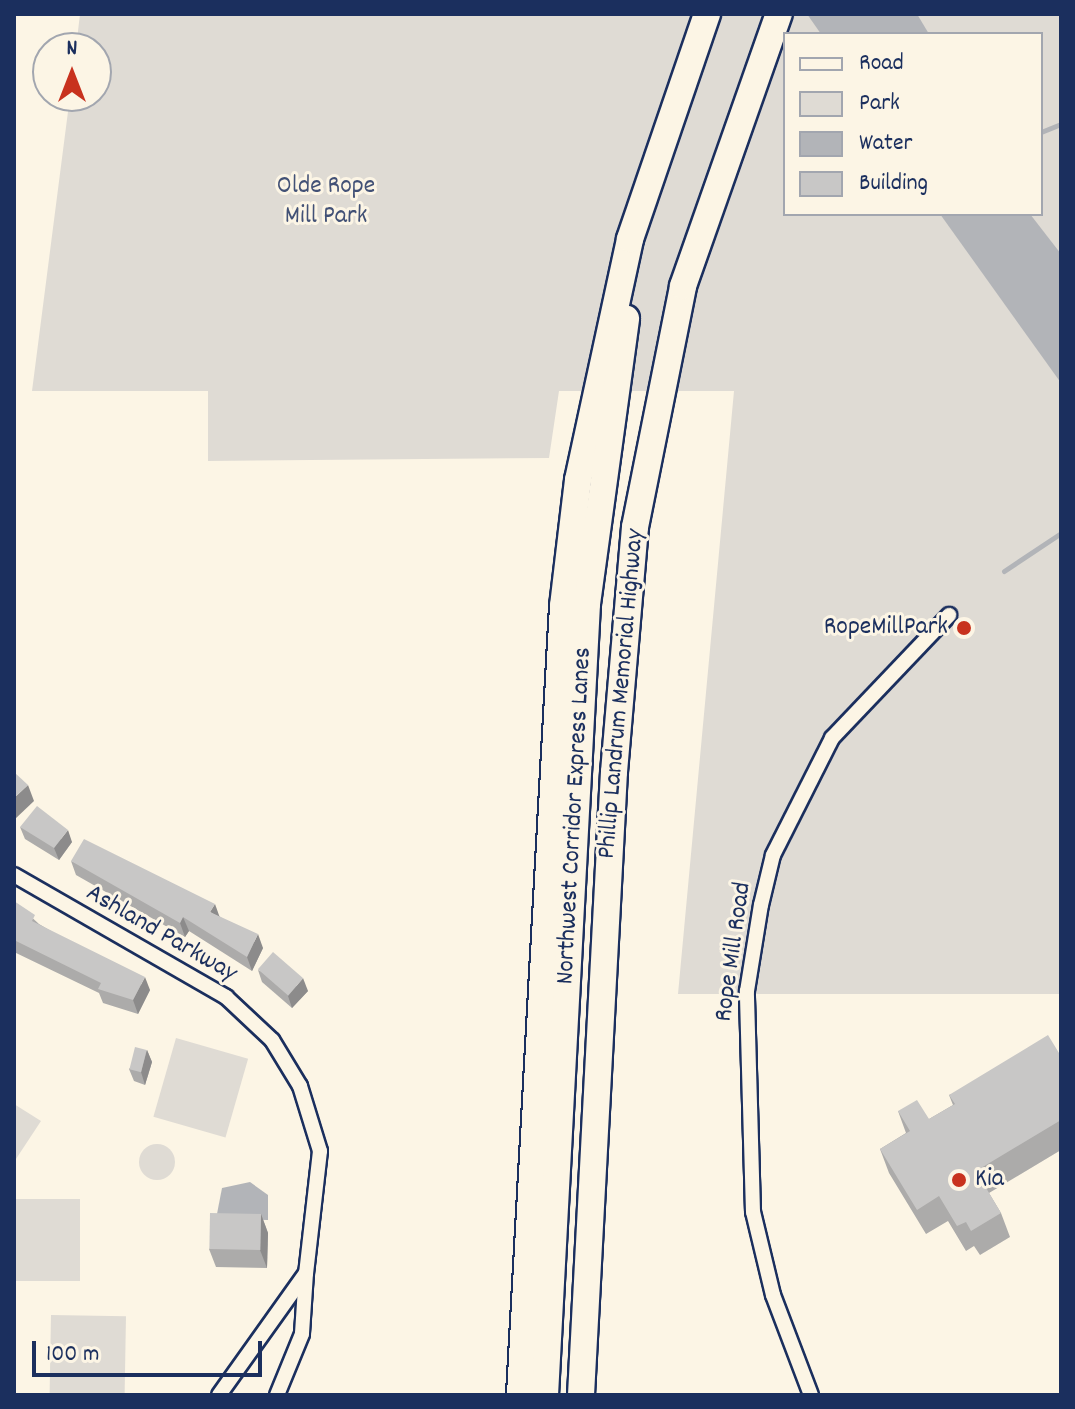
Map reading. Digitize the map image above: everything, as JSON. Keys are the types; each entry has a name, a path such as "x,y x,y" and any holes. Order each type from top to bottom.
{"highway":[{"path":"520,1390 565,592 588,426 630,239 707,14"},
{"name":"Phillip Landrum Memorial Highway","path":"581,1395 614,772 635,527 663,365 725,153 779,14"},
{"name":"Northwest Corridor Express Lanes","path":"545,1395 587,604 630,239"}],"street":[{"name":"Rope Mill Road","path":"811,1395 773,1295 753,1212 747,991 761,905 773,855 832,738 949,615"},
{"name":"Ashland Parkway","path":"14,875 226,997 272,1040 300,1086 320,1151 302,1334 277,1395"},
{"name":"Ashland Parkway","path":"219,1395 306,1273"}],"green space":[{"name":"Olde Rope Mill Park","path":"80,14 1061,14 1061,994 678,994 734,391 559,391 549,458 208,461 208,391 32,391 68,112 112,112 112,32 78,32"},
{"path":"176,1038 248,1059 225,1137 153,1117"},
{"path":"14,1104 41,1121 14,1162"},
{"path":"157,1144 169,1150 175,1162 169,1174 157,1180 145,1174 139,1162 145,1150"},
{"path":"14,1199 80,1199 80,1281 14,1281"},
{"path":"51,1315 126,1316 125,1395 50,1395"}],"water":[{"path":"807,14 917,14 928,32 820,32"},
{"path":"941,216 1032,216 1061,254 1061,383"},
{"path":"250,1182 268,1195 268,1220 216,1219 222,1188"}],"building":[{"path":"14,772 28,785 14,798"},
{"path":"37,806 68,830 54,848 20,827"},
{"path":"84,839 215,904 210,912 258,934 247,957 183,917 180,923 71,861"},
{"path":"14,901 35,915 32,921 145,977 133,1000 98,989 101,983 14,940"},
{"path":"273,952 303,978 288,996 258,969"},
{"path":"1048,1035 1061,1052 1061,1120 976,1171 1001,1213 971,1231 966,1222 957,1226 939,1196 917,1210 880,1149 910,1131 898,1111 917,1100 929,1119 955,1104 949,1095"},
{"path":"135,1047 147,1050 141,1072 129,1069"},
{"path":"210,1213 261,1214 260,1250 209,1249"}],"waterway":[{"path":"1043,131 1061,124"},
{"path":"1004,571 1061,533"}],"place":[{"name":"RopeMillPark","path":"964,628"},
{"name":"Kia","path":"959,1180"}]}
